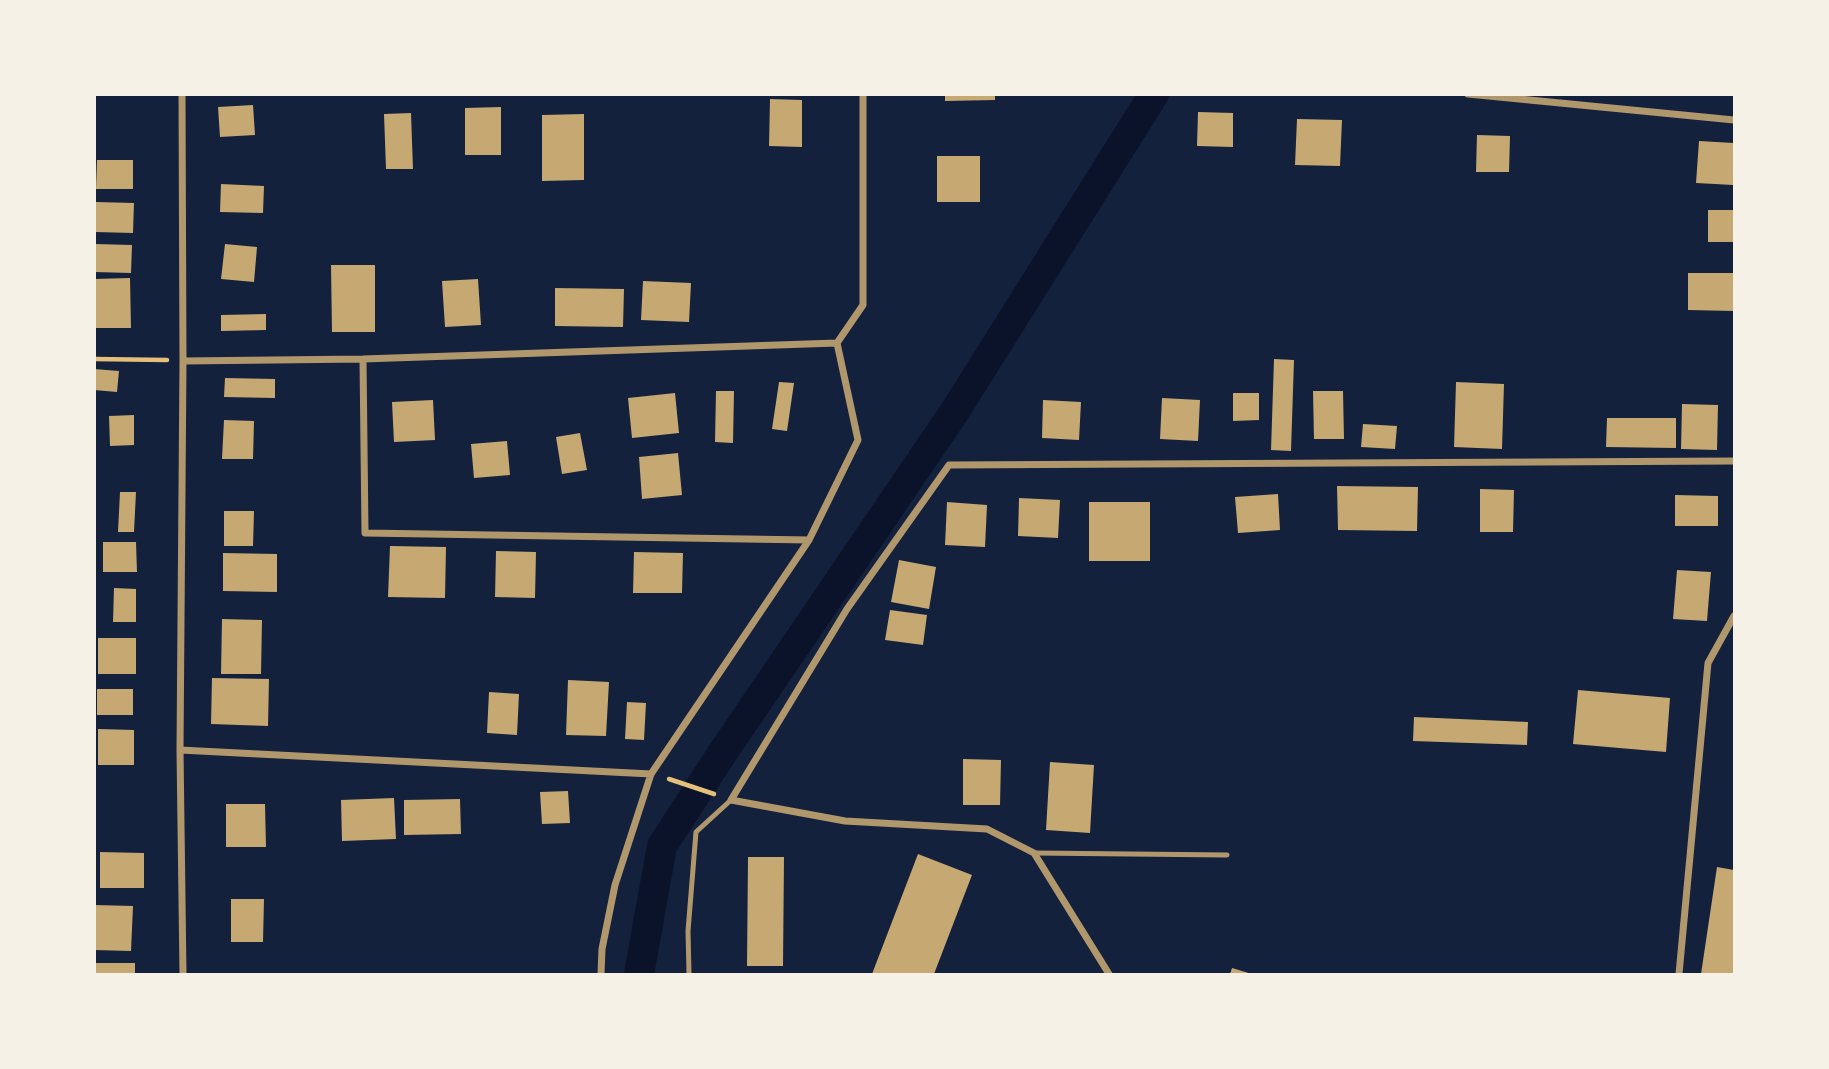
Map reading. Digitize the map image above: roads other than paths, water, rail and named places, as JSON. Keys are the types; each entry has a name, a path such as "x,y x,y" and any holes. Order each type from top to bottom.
{"street":[{"path":"182,94 180,750 183,975"},
{"path":"601,975 602,950 615,885 651,774 809,540 858,440 837,343 863,305 863,94"},
{"path":"1468,94 1734,120"},
{"path":"183,361 363,359 837,343"},
{"path":"363,359 365,533 809,540"},
{"path":"1109,975 1034,853 987,829 845,821 731,800 847,609 949,464 1734,461"},
{"path":"1679,975 1708,663 1734,616"},
{"path":"180,750 651,774"}],"lane":[{"path":"689,975 688,931 696,832 731,800"},
{"path":"1034,853 1227,855"}],"waterway":[{"path":"639,974 662,846 955,411 1154,94"}]}
